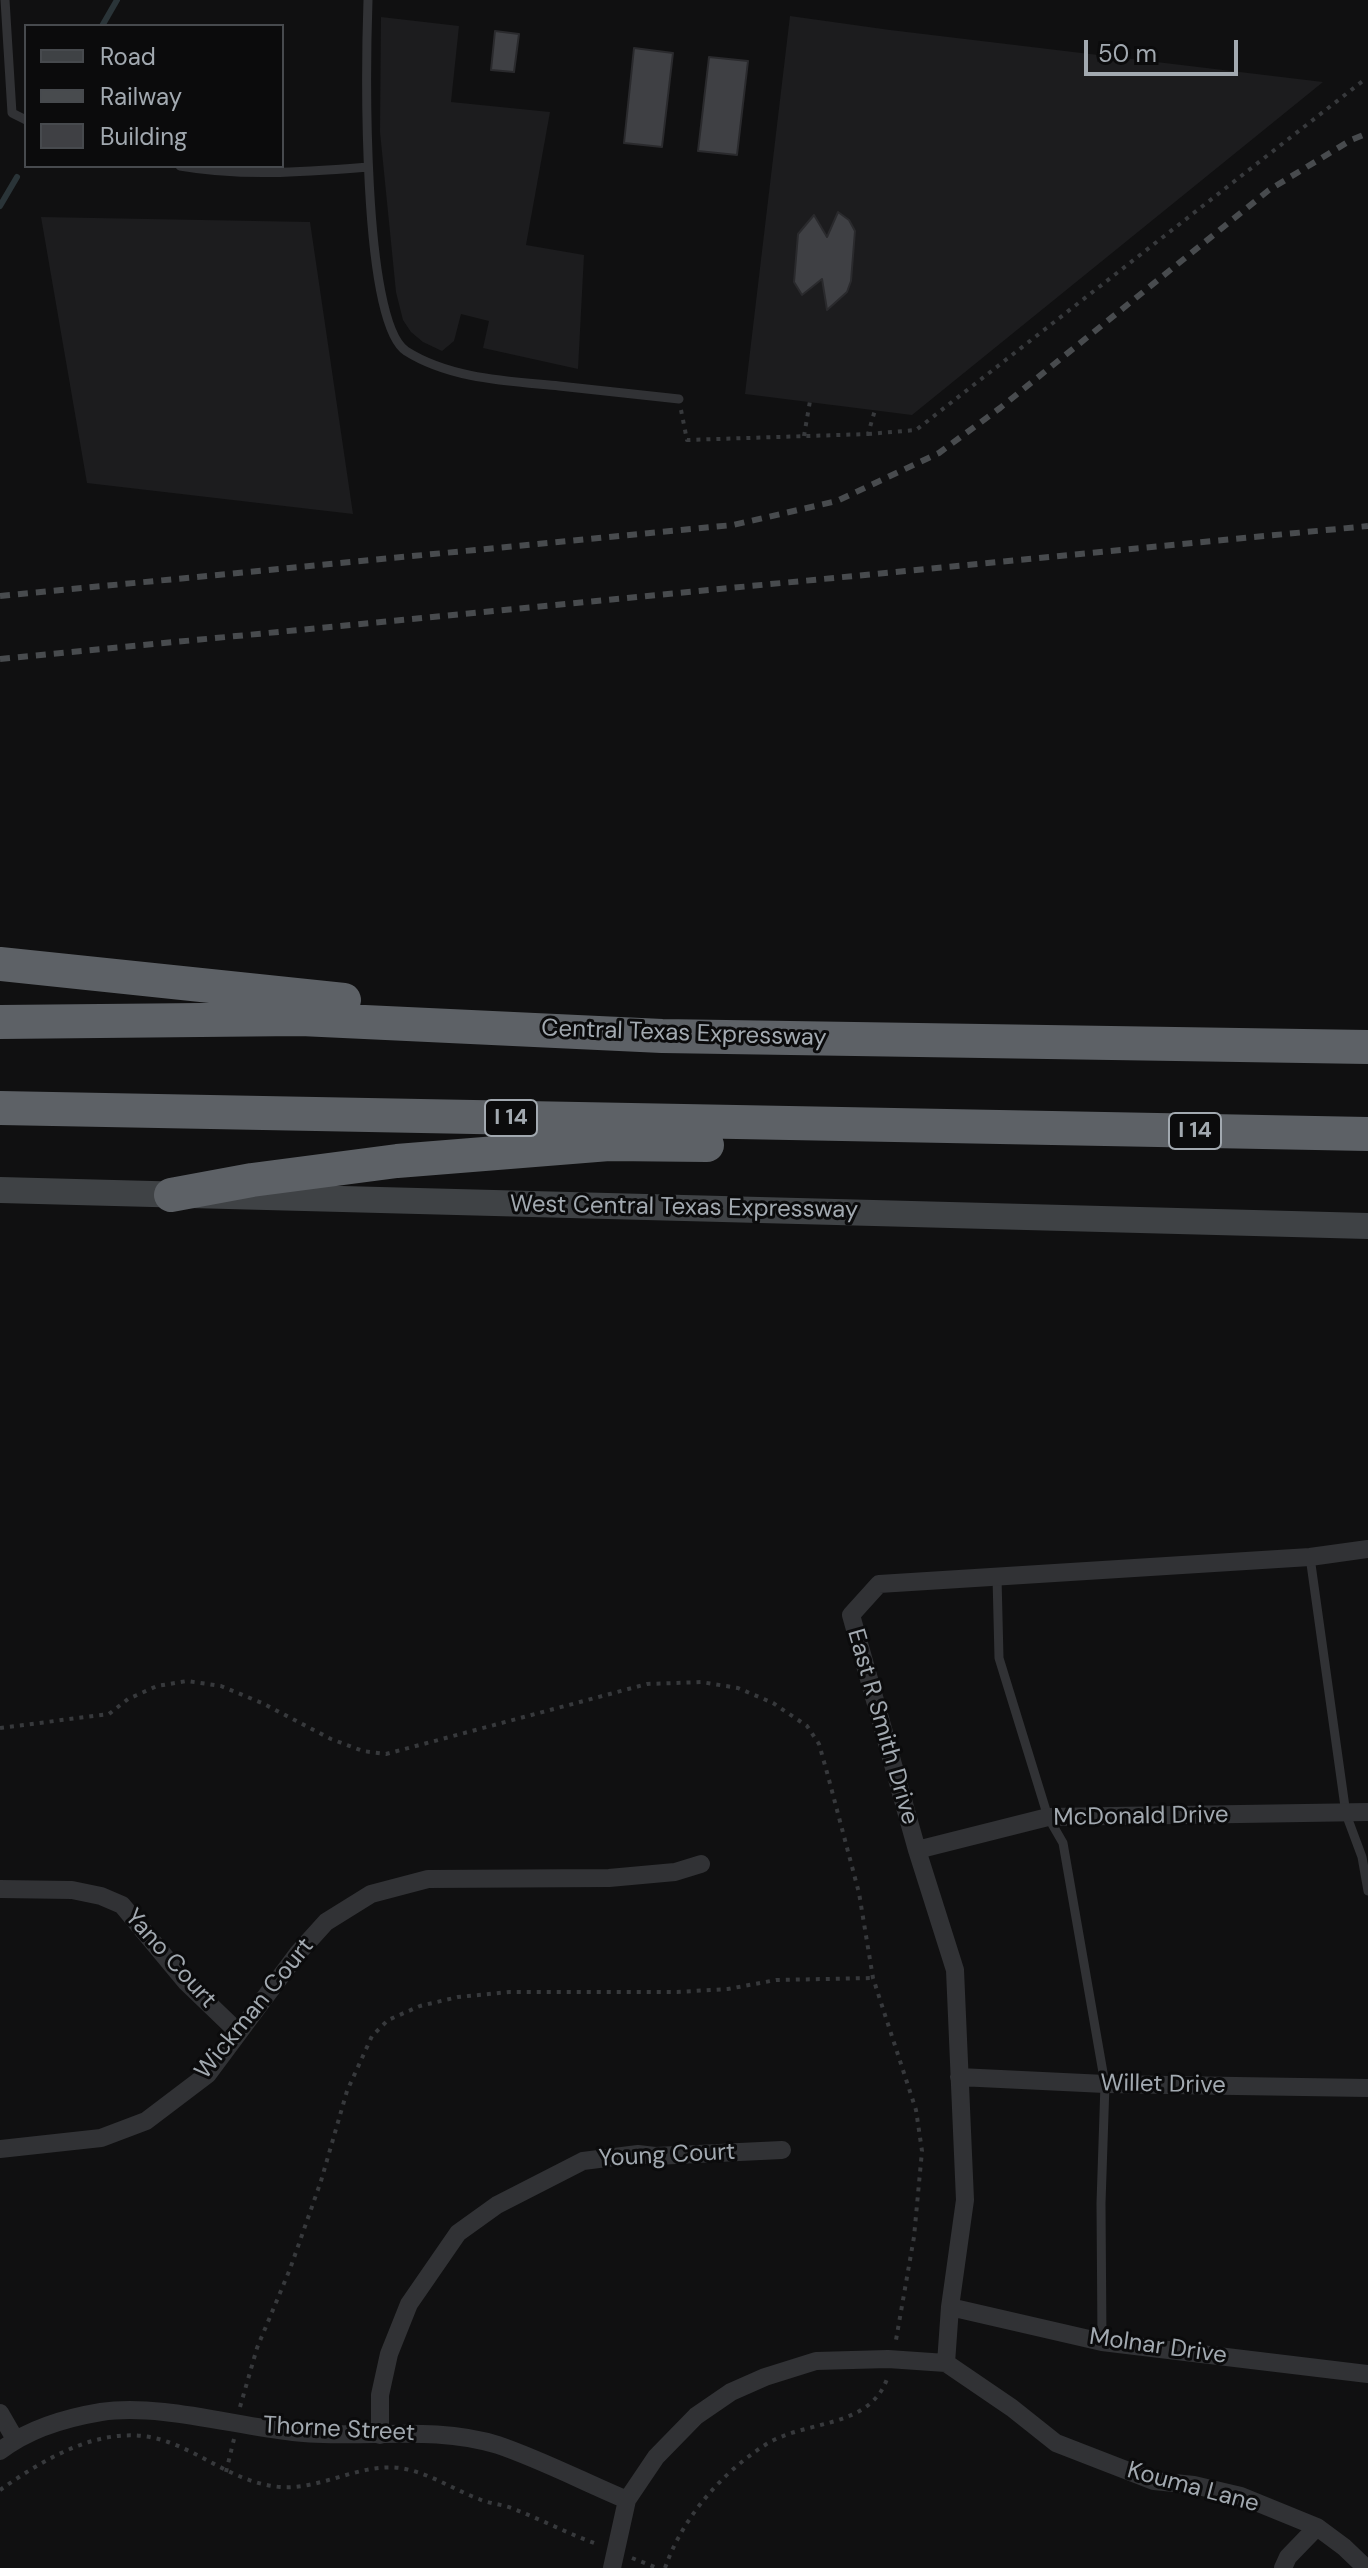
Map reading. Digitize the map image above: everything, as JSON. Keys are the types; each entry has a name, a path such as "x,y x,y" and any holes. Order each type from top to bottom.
{"highway":[{"path":"0,964 389,1005 550,1016 662,1036"},
{"name":"Central Texas Expressway","path":"0,1022 301,1019 662,1036 1368,1047"},
{"name":"I 14","path":"0,1108 1368,1134"},
{"path":"171,1195 252,1180 397,1161 609,1144 901,1147 1023,1128"}],"main road":[{"name":"West Central Texas Expressway","path":"0,1190 1368,1226"}],"street":[{"name":"East R Smith Drive","path":"946,2363 950,2307 965,2200 955,1970 917,1850 851,1615 879,1584 1310,1557 1368,1549"},
{"name":"McDonald Drive","path":"917,1850 1048,1817 1368,1812"},
{"name":"Wickman Court","path":"0,2149 101,2138 146,2121 208,2074 298,1953 326,1922 371,1894 428,1879 609,1878 675,1872 701,1864"},
{"name":"Yano Court","path":"0,1889 72,1890 101,1896 122,1905 186,1982 238,2032"},
{"name":"Willet Drive","path":"959,2077 1105,2084 1368,2088"},
{"name":"Young Court","path":"380,2435 380,2395 389,2354 409,2304 458,2233 497,2205 583,2161 638,2154 655,2156 782,2150"},
{"name":"Molnar Drive","path":"950,2307 1102,2342 1368,2374"},
{"path":"614,2560 627,2500 656,2457 696,2416 731,2392 765,2377 816,2361 946,2363"},
{"name":"Kouma Lane","path":"946,2363 1012,2408 1056,2443 1154,2481 1194,2485 1241,2496 1317,2527 1366,2568"},
{"name":"Thorne Street","path":"7,2445 50,2425 103,2412 161,2413 293,2432 447,2434 497,2445 627,2500"},
{"path":"0,2413 7,2445"},
{"path":"1283,2568 1288,2557 1317,2527"}],"lane":[{"path":"5,0 12,113 24,119"},
{"path":"368,0 368,167 377,269 390,331 403,349 437,366 489,379 679,399"},
{"path":"195,168 277,175 368,167"},
{"path":"1310,1557 1346,1814 1362,1857 1368,1891"},
{"path":"997,1577 999,1658 1048,1817 1063,1843 1105,2084 1101,2203 1102,2342"}],"path":[{"path":"679,399 687,440 916,430 1364,80"},
{"path":"804,436 810,401"},
{"path":"868,434 875,410"},
{"path":"0,1728 109,1714 128,1699 157,1686 187,1681 221,1686 262,1703 331,1739 363,1751 386,1754 647,1684 701,1682 738,1688 773,1703 807,1726 819,1744 859,1893 873,1978 916,2110 922,2151 914,2237 893,2360 885,2385 875,2401 844,2419 788,2433 764,2446 724,2479 681,2529 665,2568"},
{"path":"226,2472 257,2348 290,2269 321,2181 347,2091 372,2036 388,2020 420,2006 445,2000 509,1992 677,1992 728,1989 776,1980 873,1978"},
{"path":"0,2490 33,2467 82,2443 142,2435 169,2442 226,2472 282,2487 377,2469 399,2468 427,2476 480,2500 512,2508 614,2560 657,2568"}],"shaded area":[{"path":"790,16 1323,82 912,415 745,394"},
{"path":"381,17 459,26 451,102 550,112 526,245 584,255 578,369 483,348 489,321 461,314 454,341 442,351 423,342 403,320 396,292 380,132"},
{"path":"41,217 310,222 353,514 87,483"}],"building":[{"path":"495,31 519,34 514,72 491,70"},
{"path":"634,48 673,53 662,147 624,143"},
{"path":"709,57 748,61 737,155 698,151"},
{"path":"838,212 849,220 855,231 851,281 847,292 827,310 822,279 802,295 794,282 798,234 814,215 827,237"}],"waterway":[{"path":"103,24 117,0"},
{"path":"0,206 17,177"}],"railway":[{"path":"0,596 733,525 837,501 939,453 1000,408 1269,190 1351,140 1368,133"},
{"path":"0,659 1368,526"}]}
